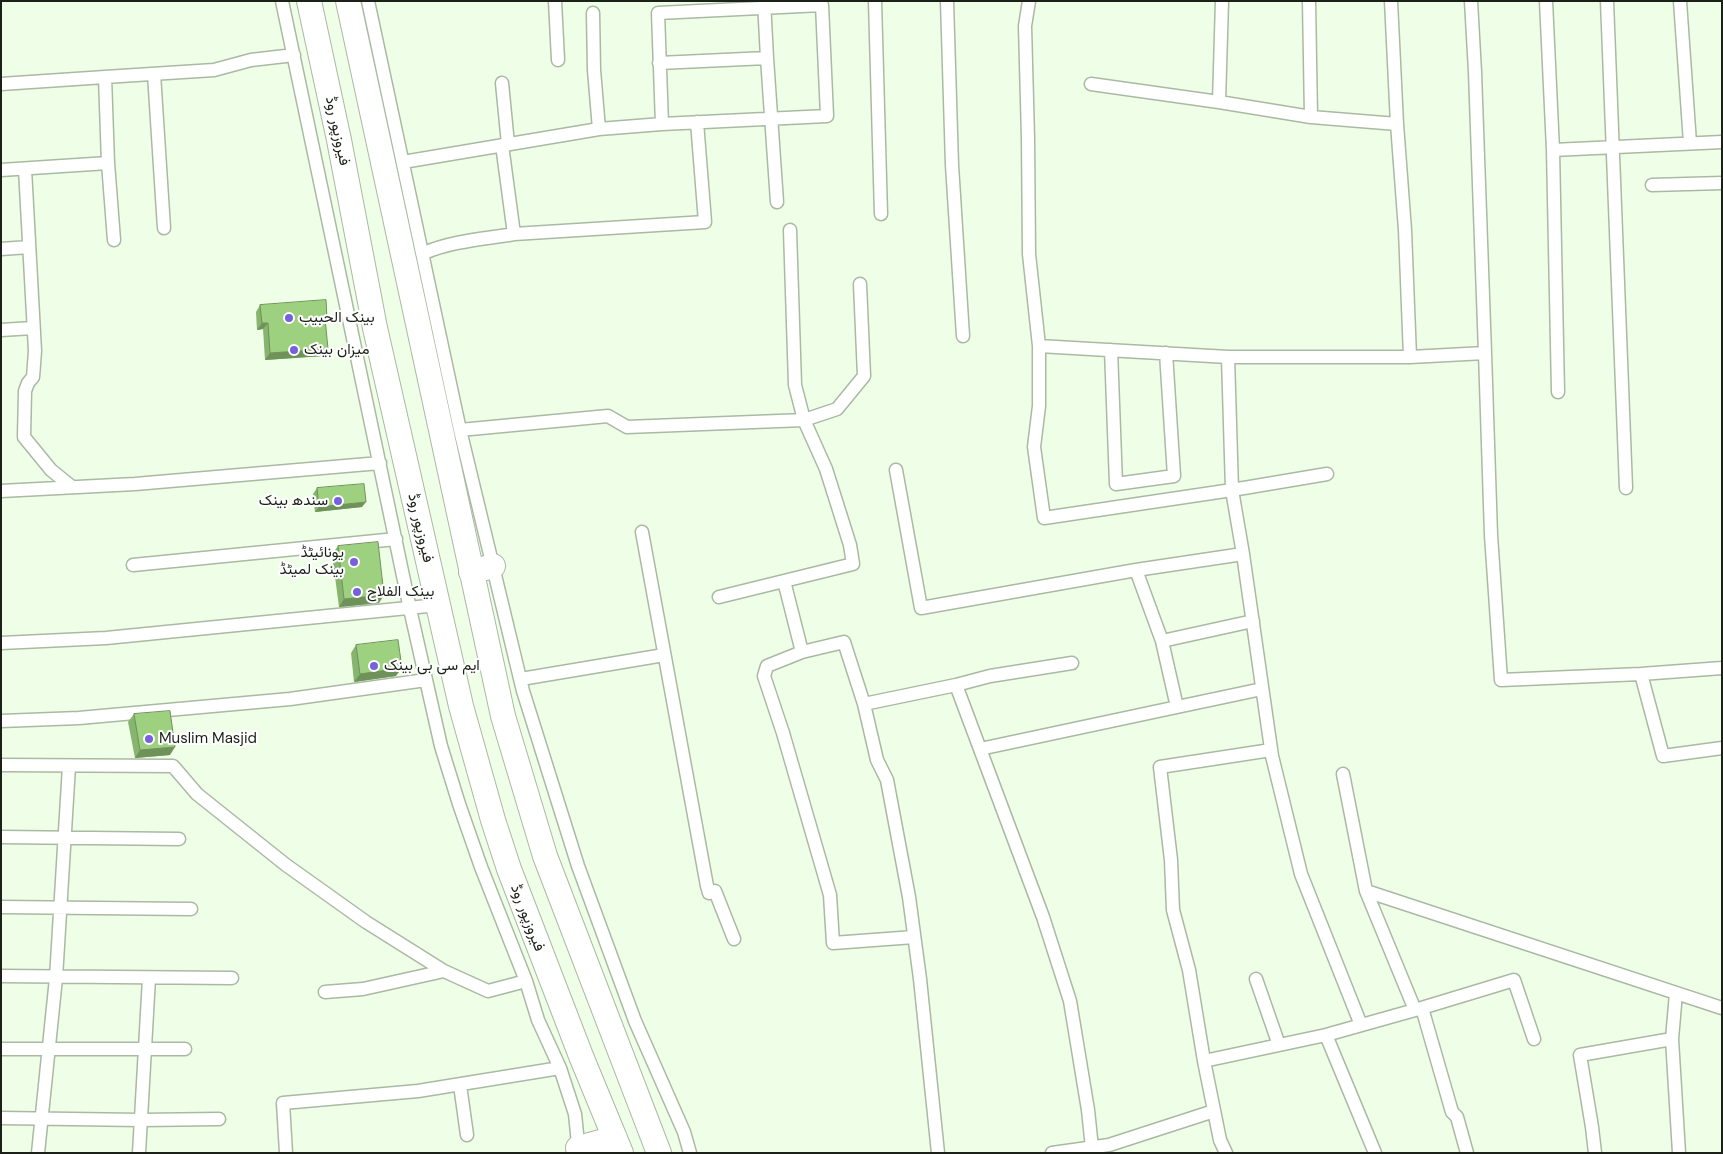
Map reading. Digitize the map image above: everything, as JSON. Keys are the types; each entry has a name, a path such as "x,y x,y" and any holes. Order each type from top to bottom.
{"highway":[{"name":"فیروزپور روڈ","path":"310,1 375,328 461,706 508,869 618,1146"},
{"path":"348,1 503,716 545,856 659,1153"},
{"path":"471,572 494,566"},
{"path":"508,869 545,856"},
{"path":"579,1150 618,1146"}],"street":[{"path":"282,1 410,609 441,746 481,867 526,981 538,1020 560,1068 576,1114 579,1150"},
{"path":"368,1 424,253 460,430 521,679 578,866 635,1021 684,1132 690,1153"},
{"path":"555,1 558,60"},
{"path":"875,1 881,214"},
{"path":"947,1 952,165 963,336"},
{"path":"1029,1 1025,26 1029,254 1039,346 1039,406 1034,447 1044,518 1327,474"},
{"path":"1219,102 1222,1"},
{"path":"1309,1 1311,117"},
{"path":"1391,1 1397,124 1405,230 1410,357"},
{"path":"1472,1 1491,534 1501,680 1641,674 1722,668"},
{"path":"1546,1 1553,150 1558,392"},
{"path":"1608,1 1626,488"},
{"path":"1680,1 1690,143"},
{"path":"403,162 600,129 827,116 822,5 764,5 658,13 662,124"},
{"path":"764,5 777,202"},
{"path":"593,13 594,70 600,129"},
{"path":"1,84 214,70 251,60 294,55"},
{"path":"659,64 767,58"},
{"path":"154,74 164,228"},
{"path":"104,77 114,240"},
{"path":"502,83 505,145 514,234"},
{"path":"1091,84 1311,117 1397,124"},
{"path":"424,253 457,243 514,234 705,222 697,122"},
{"path":"1553,150 1722,142"},
{"path":"1,170 108,163"},
{"path":"25,168 34,369 33,377 25,391 23,404 24,437 52,470 72,487"},
{"path":"1652,185 1722,182"},
{"path":"719,596 853,564 850,545 826,469 804,420 795,386 790,230"},
{"path":"1,249 29,247"},
{"path":"460,430 608,416 626,427 804,420 837,409 864,376 860,284"},
{"path":"1,330 33,328"},
{"path":"1039,346 1228,357 1410,357 1484,353"},
{"path":"1111,350 1116,484 1174,476 1166,353"},
{"path":"1228,357 1232,490 1271,750 1301,874 1361,1025"},
{"path":"1,491 134,484 380,463"},
{"path":"896,470 920,608 1136,570 1243,554"},
{"path":"642,532 707,886 710,893 715,891 734,939"},
{"path":"133,565 396,539"},
{"path":"1136,570 1162,641 1177,707"},
{"path":"784,581 802,652"},
{"path":"1,643 106,638 438,605"},
{"path":"1162,641 1253,621"},
{"path":"914,937 834,943 830,895 783,733 764,676 767,666 802,652 844,642 864,704 877,760 887,780 909,897 914,937 938,1153"},
{"path":"521,679 664,655"},
{"path":"864,704 990,676 1072,663"},
{"path":"1641,674 1663,756 1722,748"},
{"path":"1,721 79,718 290,699 426,680"},
{"path":"956,685 1044,917 1070,1001 1088,1110 1092,1148"},
{"path":"980,749 1262,689"},
{"path":"1226,1153 1220,1140 1204,1061 1189,970 1173,910 1171,860 1160,766 1271,750"},
{"path":"1,765 173,766 197,794 286,865 366,922 444,971 488,991 526,981"},
{"path":"38,1153 56,978 69,766"},
{"path":"1343,774 1366,891 1419,1009 1452,1112 1457,1117 1467,1153"},
{"path":"1,838 179,839"},
{"path":"1366,891 1722,1008"},
{"path":"1,907 191,909"},
{"path":"325,992 364,989 444,971"},
{"path":"1,976 56,978 232,978"},
{"path":"139,1153 149,978"},
{"path":"1256,979 1279,1045"},
{"path":"1204,1061 1326,1036 1514,980 1534,1038"},
{"path":"1676,993 1672,1040 1679,1153"},
{"path":"1326,1036 1375,1153"},
{"path":"1595,1153 1580,1055 1672,1040"},
{"path":"1,1049 185,1049"},
{"path":"286,1153 283,1103 418,1091 560,1068"},
{"path":"460,1084 466,1135"},
{"path":"1052,1153 1070,1152 1109,1145 1214,1111"},
{"path":"1,1118 219,1119"}],"building":[{"path":"326,300 327,318 325,318 328,349 270,353 268,323 262,323 260,305"},
{"name":"سندھ بینک","path":"364,484 366,502 319,507 317,488"},
{"path":"378,542 384,595 344,599 338,546"},
{"path":"398,640 402,668 360,674 356,645"},
{"name":"Muslim Masjid","path":"170,711 175,747 140,750 134,714"}],"place":[{"name":"بينک الحبيب","path":"289,318"},
{"name":"میزان بینک","path":"294,350"},
{"name":"سندھ بینک","path":"338,501"},
{"name":"یونائیٹڈ بینک لمیٹڈ","path":"354,562"},
{"name":"بینک الفلاح","path":"357,592"},
{"name":"ایم سی بی بینک","path":"374,666"},
{"name":"Muslim Masjid","path":"149,739"}]}
